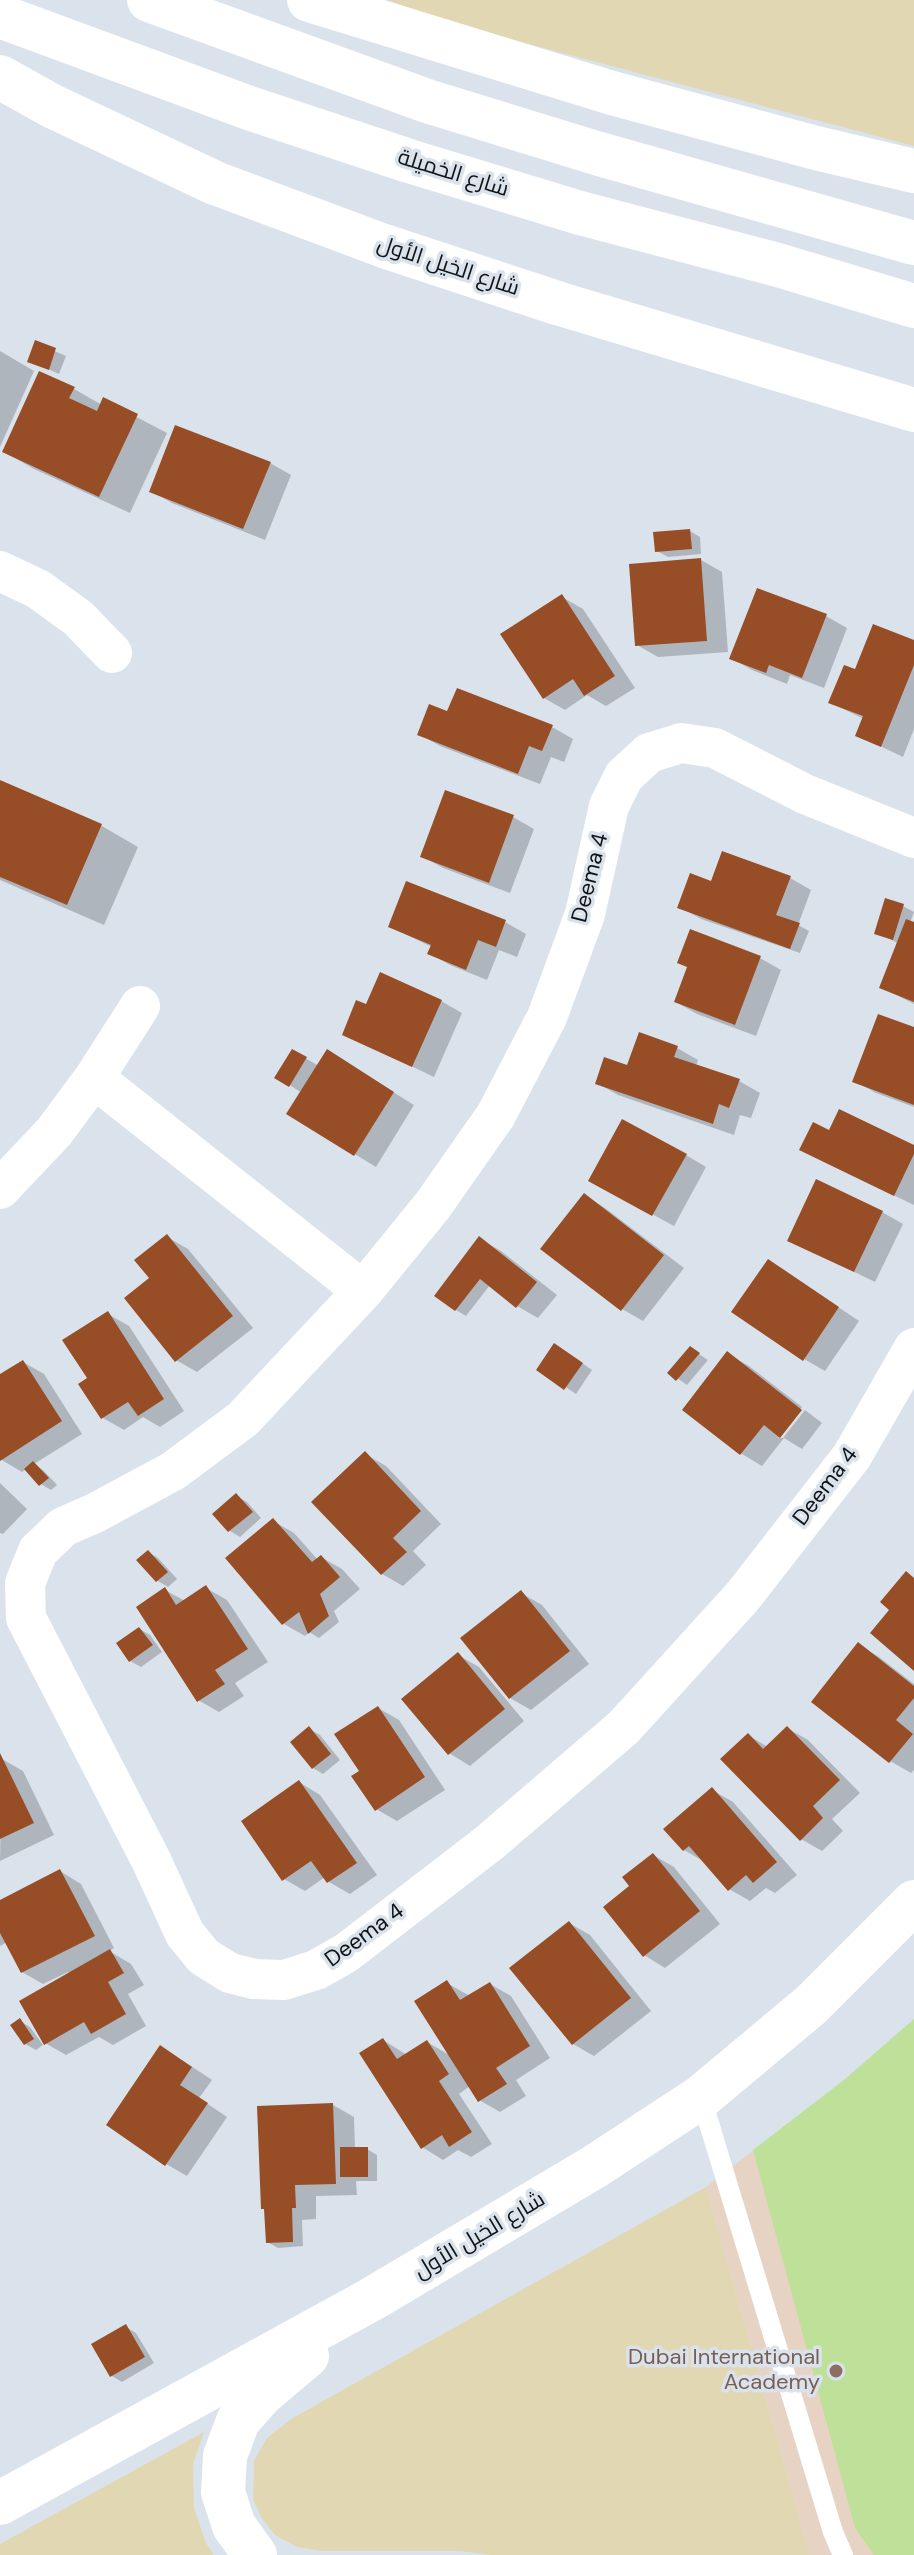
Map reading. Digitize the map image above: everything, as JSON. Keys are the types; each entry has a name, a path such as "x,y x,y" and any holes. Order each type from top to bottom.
{"main road":[{"path":"149,0 427,101 596,153 914,243"},
{"path":"309,0 612,93 914,171"},
{"name":"شارع الخميلة","path":"0,16 249,108 409,161 580,213 778,265 914,306"},
{"name":"شارع الخيل الأول","path":"0,77 52,106 215,183 384,246 557,303 914,410"},
{"name":"شارع الخيل الأول","path":"0,2503 372,2299 594,2167 701,2097 811,2005 914,1902"},
{"path":"255,2555 234,2526 223,2492 225,2456 238,2421 262,2394 372,2299"}],"street":[{"path":"0,571 38,589 78,618 112,653"},
{"name":"Deema 4","path":"914,838 805,794 715,748 681,743 649,753 624,776 609,806 585,914 547,1017 496,1115 433,1205 363,1291 243,1419 173,1471 63,1527 38,1551 25,1583 26,1618 151,1860 185,1934 204,1957 230,1973 254,1979 284,1980 316,1970 346,1953 489,1843 624,1727 743,1596 852,1456 914,1348"},
{"path":"0,1189 54,1132 94,1078 140,1006"},
{"path":"94,1078 363,1291"}],"lane":[{"path":"701,2097 833,2532 843,2555"}],"shaded area":[{"name":"Dubai International Academy","path":"914,2019 914,2555 810,2555 706,2187 844,2080"}],"green space":[{"name":"Dubai International Academy","path":"914,2019 914,2555 874,2555 855,2528 753,2150 844,2080"}],"sand":[{"path":"387,0 914,0 914,146 464,27"},
{"path":"706,2187 810,2555 491,2555 460,2551 321,2551 297,2547 275,2535 262,2519 253,2499 254,2461 267,2438 291,2419"},
{"path":"204,2432 193,2464 194,2508 206,2543 214,2555 0,2555 0,2544"}],"building":[{"path":"35,340 56,348 49,370 27,362"},
{"path":"39,371 75,387 69,398 97,411 103,397 138,414 99,497 2,452"},
{"path":"175,425 271,462 243,529 149,492"},
{"path":"690,529 692,549 655,552 653,532"},
{"path":"701,558 707,641 635,646 629,564"},
{"path":"757,588 827,614 802,678 769,665 766,673 729,659"},
{"path":"562,594 615,676 584,696 573,679 543,699 500,634"},
{"path":"873,624 914,640 914,665 881,747 855,736 863,716 828,703 844,665 855,669"},
{"path":"457,688 553,725 542,751 529,746 518,774 417,735 429,704 447,711"},
{"path":"0,780 102,824 67,905 0,877"},
{"path":"445,790 514,815 489,883 420,857"},
{"path":"722,851 791,876 776,915 800,923 790,949 677,908 690,873 711,881"},
{"path":"406,881 506,920 496,947 478,940 466,970 427,954 431,945 388,927"},
{"path":"885,898 904,904 893,940 874,934"},
{"path":"906,919 914,922 914,1002 879,988"},
{"path":"690,929 761,956 735,1025 674,1002 687,967 677,963"},
{"path":"380,972 442,1000 412,1067 342,1035 356,1000 366,1004"},
{"path":"878,1014 914,1027 914,1105 852,1082"},
{"path":"639,1032 678,1046 674,1057 740,1079 729,1108 719,1104 713,1124 595,1084 604,1057 627,1065"},
{"path":"292,1049 307,1057 289,1087 274,1078"},
{"path":"327,1049 394,1092 354,1156 286,1114"},
{"path":"839,1109 914,1145 914,1154 894,1196 799,1150 813,1122 829,1130"},
{"path":"622,1119 687,1154 652,1216 588,1181"},
{"path":"816,1179 883,1211 854,1272 787,1241"},
{"path":"584,1193 664,1255 621,1311 540,1249"},
{"path":"167,1234 233,1316 175,1362 124,1298 149,1278 134,1260"},
{"path":"479,1236 537,1282 516,1308 480,1279 455,1311 434,1296"},
{"path":"768,1259 839,1307 803,1361 731,1312"},
{"path":"108,1311 164,1399 138,1416 128,1402 101,1419 78,1384 87,1378 62,1340"},
{"path":"554,1343 583,1363 564,1390 536,1370"},
{"path":"690,1346 700,1353 676,1381 667,1373"},
{"path":"727,1351 802,1410 780,1438 764,1425 740,1455 682,1410"},
{"path":"23,1360 62,1421 0,1461 0,1374"},
{"path":"365,1451 421,1511 393,1538 407,1552 381,1575 311,1502"},
{"path":"33,1461 49,1478 39,1486 24,1469"},
{"path":"236,1493 253,1512 228,1532 212,1514"},
{"path":"273,1518 312,1562 321,1555 340,1577 320,1594 329,1616 308,1634 299,1612 282,1625 225,1558"},
{"path":"148,1550 168,1572 156,1582 136,1560"},
{"path":"906,1571 914,1578 914,1671 870,1633 889,1610 880,1602"},
{"path":"206,1585 248,1649 215,1670 225,1684 197,1702 136,1607 165,1587 176,1605"},
{"path":"521,1590 570,1651 509,1699 460,1638"},
{"path":"139,1627 153,1645 129,1662 116,1643"},
{"path":"858,1642 914,1686 914,1698 896,1720 913,1734 889,1763 811,1702"},
{"path":"458,1652 505,1709 448,1755 401,1699"},
{"path":"378,1706 425,1777 375,1811 351,1776 359,1771 334,1734"},
{"path":"309,1726 331,1754 312,1769 290,1742"},
{"path":"787,1726 840,1780 813,1806 823,1818 800,1841 720,1759 748,1733 763,1749"},
{"path":"0,1753 34,1823 0,1839"},
{"path":"299,1780 357,1863 327,1883 311,1861 282,1881 241,1821"},
{"path":"712,1787 777,1862 753,1883 746,1875 728,1891 689,1846 683,1851 663,1829"},
{"path":"653,1853 700,1911 643,1957 603,1907 629,1886 622,1877"},
{"path":"60,1869 95,1936 21,1973 0,1933 0,1900"},
{"path":"569,1921 631,1998 572,2045 509,1968"},
{"path":"110,1949 124,1973 108,1982 126,2014 91,2034 84,2022 44,2045 19,2001"},
{"path":"447,1980 460,2000 490,1982 530,2046 496,2068 507,2084 478,2102 414,2001"},
{"path":"20,2018 34,2039 24,2045 10,2025"},
{"path":"383,2038 397,2059 427,2040 449,2074 439,2081 472,2132 449,2147 442,2135 421,2149 359,2053"},
{"path":"160,2045 192,2067 180,2085 208,2103 165,2166 106,2125"},
{"path":"333,2103 336,2184 295,2185 293,2242 266,2243 264,2209 261,2209 257,2106"},
{"path":"340,2147 368,2147 368,2177 340,2177"},
{"path":"126,2324 145,2357 110,2377 91,2344"}],"place":[{"name":"Dubai International Academy","path":"836,2371"}]}
